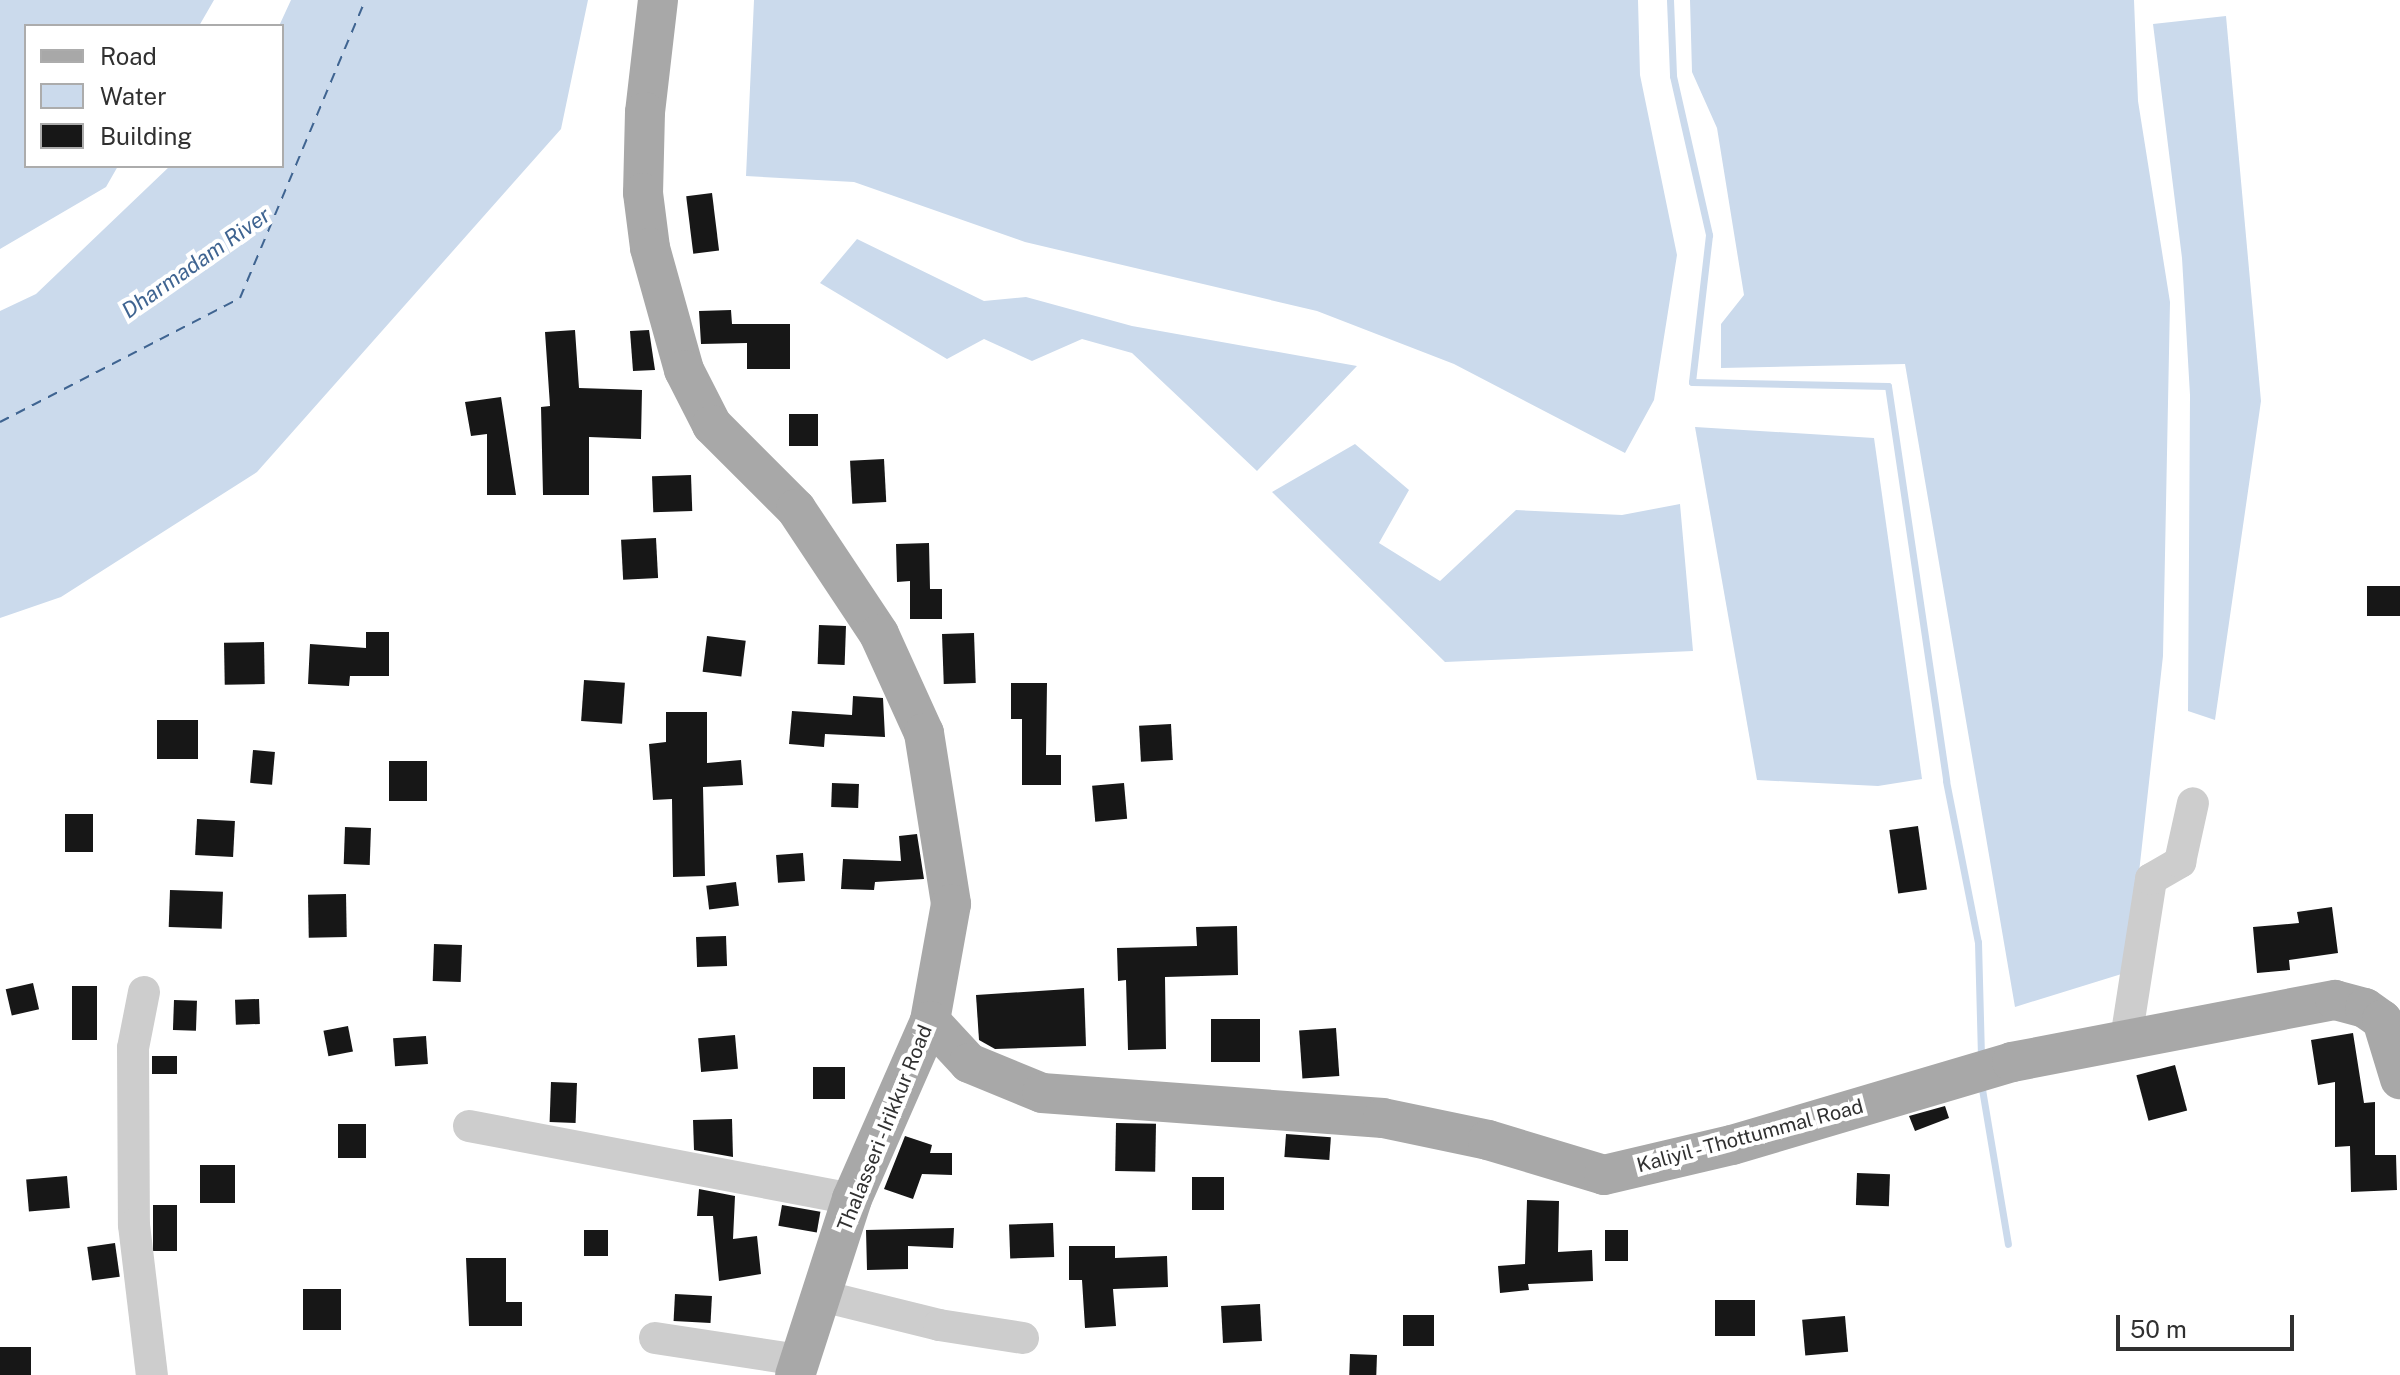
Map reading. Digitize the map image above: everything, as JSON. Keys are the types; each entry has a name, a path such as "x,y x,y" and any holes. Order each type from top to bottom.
{"main road":[{"name":"Thalasseri - Irikkur Road","path":"658,0 645,112 643,193 661,296 684,370 712,425 796,509 829,553 879,634 924,733 951,904 930,1021 852,1199 797,1368"},
{"name":"Kaliyil - Thottummal Road","path":"930,1021 969,1063 1042,1093 1383,1118 1488,1140 1604,1175 1732,1145 1961,1074 2335,1000 2365,1008 2382,1020 2400,1079"}],"street":[{"path":"2126,1039 2151,879 2165,867 2180,862 2193,803"},
{"path":"144,992 133,1048 134,1225 152,1375"},
{"path":"469,1126 852,1199"},
{"path":"822,1296 939,1325 1023,1338"},
{"path":"655,1338 797,1368"}],"water":[{"path":"0,0 214,0 200,24 24,24 24,168 117,168 106,187 0,249"},
{"name":"Dharmadam River","path":"291,0 588,0 561,129 257,472 61,597 0,618 0,311 36,294 168,168 284,168 284,24 280,24"},
{"path":"754,0 1638,0 1640,75 1677,255 1654,400 1625,453 1454,364 1317,311 1025,242 854,182 746,176"},
{"path":"1690,0 2134,0 2138,101 2170,302 2163,656 2128,972 2015,1007 1905,364 1721,368 1721,324 1744,295 1717,128 1692,72"},
{"path":"2226,16 2261,401 2215,720 2188,711 2190,395 2182,258 2153,24"},
{"path":"857,239 984,301 1026,297 1132,326 1357,366 1257,471 1132,353 1082,339 1032,361 984,339 947,359 820,283"},
{"path":"1695,427 1874,438 1922,779 1878,786 1757,780"},
{"path":"1355,444 1409,490 1379,543 1440,581 1516,510 1622,515 1680,504 1693,651 1445,662 1272,492"}],"building":[{"path":"712,193 719,251 693,254 686,196"},
{"path":"731,310 732,324 790,324 790,369 747,369 747,343 701,344 699,311"},
{"path":"575,330 579,388 642,390 641,439 589,437 589,495 543,495 541,407 550,406 545,332"},
{"path":"649,330 655,370 633,371 630,331"},
{"path":"501,397 516,495 487,495 487,434 471,436 465,402"},
{"path":"789,414 818,414 818,446 789,446"},
{"path":"884,459 886,502 852,504 850,461"},
{"path":"691,475 692,511 653,512 652,476"},
{"path":"656,538 658,578 623,580 621,540"},
{"path":"929,543 930,589 942,589 942,619 910,619 910,581 897,582 896,544"},
{"path":"2367,586 2400,586 2400,616 2367,616"},
{"path":"819,625 846,626 845,665 818,664"},
{"path":"366,632 389,632 389,676 350,676 349,686 308,684 310,644 366,648"},
{"path":"974,633 976,683 944,684 942,634"},
{"path":"707,636 746,641 741,676 703,672"},
{"path":"264,642 265,684 225,685 224,643"},
{"path":"584,680 625,683 622,724 581,721"},
{"path":"1011,683 1047,683 1046,755 1061,755 1061,785 1022,785 1022,719 1011,719"},
{"path":"853,696 883,698 885,737 825,734 824,747 789,744 792,711 852,715"},
{"path":"666,712 707,712 707,763 741,760 743,785 703,787 705,876 673,877 672,799 653,800 649,744 666,742"},
{"path":"157,720 198,720 198,759 157,759"},
{"path":"1171,724 1173,760 1141,762 1139,726"},
{"path":"253,750 275,752 272,785 250,783"},
{"path":"389,761 427,761 427,801 389,801"},
{"path":"832,783 859,784 858,808 831,807"},
{"path":"1124,783 1127,819 1095,822 1092,786"},
{"path":"65,814 93,814 93,852 65,852"},
{"path":"197,819 235,821 233,857 195,855"},
{"path":"1918,826 1927,889 1898,893 1889,830"},
{"path":"345,827 371,828 370,865 344,864"},
{"path":"917,834 924,879 875,882 874,890 841,889 843,859 901,861 899,836"},
{"path":"803,853 805,881 778,883 776,855"},
{"path":"736,882 739,906 709,909 706,886"},
{"path":"170,890 223,892 222,929 169,927"},
{"path":"346,894 347,937 309,938 308,895"},
{"path":"2332,907 2338,953 2289,960 2290,970 2257,973 2253,927 2299,923 2297,912"},
{"path":"1237,926 1238,975 1165,977 1166,1049 1128,1050 1126,980 1118,981 1117,948 1197,946 1196,927"},
{"path":"726,936 727,966 697,967 696,937"},
{"path":"434,944 462,945 461,982 433,981"},
{"path":"33,983 39,1009 12,1016 6,989"},
{"path":"72,986 97,986 97,1040 72,1040"},
{"path":"1084,988 1086,1046 995,1049 979,1040 976,995"},
{"path":"259,999 260,1024 236,1025 235,1000"},
{"path":"174,1000 197,1001 196,1031 173,1030"},
{"path":"1211,1019 1260,1019 1260,1062 1211,1062"},
{"path":"348,1026 353,1052 328,1056 323,1031"},
{"path":"1336,1028 1339,1076 1302,1078 1299,1031"},
{"path":"2353,1033 2364,1103 2375,1102 2375,1155 2396,1155 2397,1190 2351,1192 2350,1146 2335,1147 2335,1082 2318,1085 2311,1040"},
{"path":"735,1035 738,1069 701,1072 698,1038"},
{"path":"426,1036 428,1064 395,1066 393,1038"},
{"path":"152,1056 177,1056 177,1074 152,1074"},
{"path":"2175,1065 2187,1110 2149,1121 2136,1075"},
{"path":"813,1067 845,1067 845,1099 813,1099"},
{"path":"551,1082 577,1083 576,1123 550,1122"},
{"path":"1945,1106 1949,1118 1915,1131 1909,1116"},
{"path":"732,1119 733,1157 694,1150 693,1120"},
{"path":"1116,1123 1156,1124 1155,1172 1115,1171"},
{"path":"338,1124 366,1124 366,1158 338,1158"},
{"path":"1286,1134 1331,1137 1329,1160 1284,1157"},
{"path":"905,1136 932,1145 930,1153 952,1153 952,1175 922,1174 913,1199 884,1189"},
{"path":"200,1165 235,1165 235,1203 200,1203"},
{"path":"1857,1173 1890,1174 1889,1206 1856,1205"},
{"path":"67,1176 70,1208 29,1211 26,1180"},
{"path":"1192,1177 1224,1177 1224,1210 1192,1210"},
{"path":"699,1189 735,1196 733,1239 757,1236 761,1274 719,1281 713,1216 697,1216"},
{"path":"1527,1200 1559,1201 1558,1252 1592,1250 1593,1281 1528,1284 1529,1290 1500,1293 1498,1266 1525,1264"},
{"path":"153,1205 177,1205 177,1251 153,1251"},
{"path":"782,1205 820,1212 817,1232 778,1226"},
{"path":"1053,1223 1054,1257 1010,1259 1009,1225"},
{"path":"954,1228 953,1248 908,1246 908,1269 867,1270 866,1230"},
{"path":"584,1230 608,1230 608,1256 584,1256"},
{"path":"1605,1230 1628,1230 1628,1261 1605,1261"},
{"path":"115,1243 120,1277 92,1281 87,1247"},
{"path":"1069,1246 1115,1246 1115,1258 1167,1256 1168,1287 1113,1289 1116,1326 1085,1328 1082,1280 1069,1280"},
{"path":"466,1258 506,1258 506,1302 522,1302 522,1326 469,1326"},
{"path":"303,1289 341,1289 341,1330 303,1330"},
{"path":"675,1294 712,1296 711,1323 674,1321"},
{"path":"1715,1300 1755,1300 1755,1336 1715,1336"},
{"path":"1260,1304 1262,1341 1223,1343 1221,1306"},
{"path":"1403,1315 1434,1315 1434,1346 1403,1346"},
{"path":"1845,1316 1848,1352 1805,1356 1802,1320"},
{"path":"0,1347 31,1347 31,1375 0,1375"},
{"path":"1350,1354 1377,1355 1376,1375 1349,1375"}],"waterway":[{"path":"1670,0 1673,76 1709,235 1692,382 1888,386 1946,781 1978,942 1981,1053"},
{"path":"1982,1089 2008,1244"}],"ferry route":[{"path":"0,422 240,298 365,0"}]}
